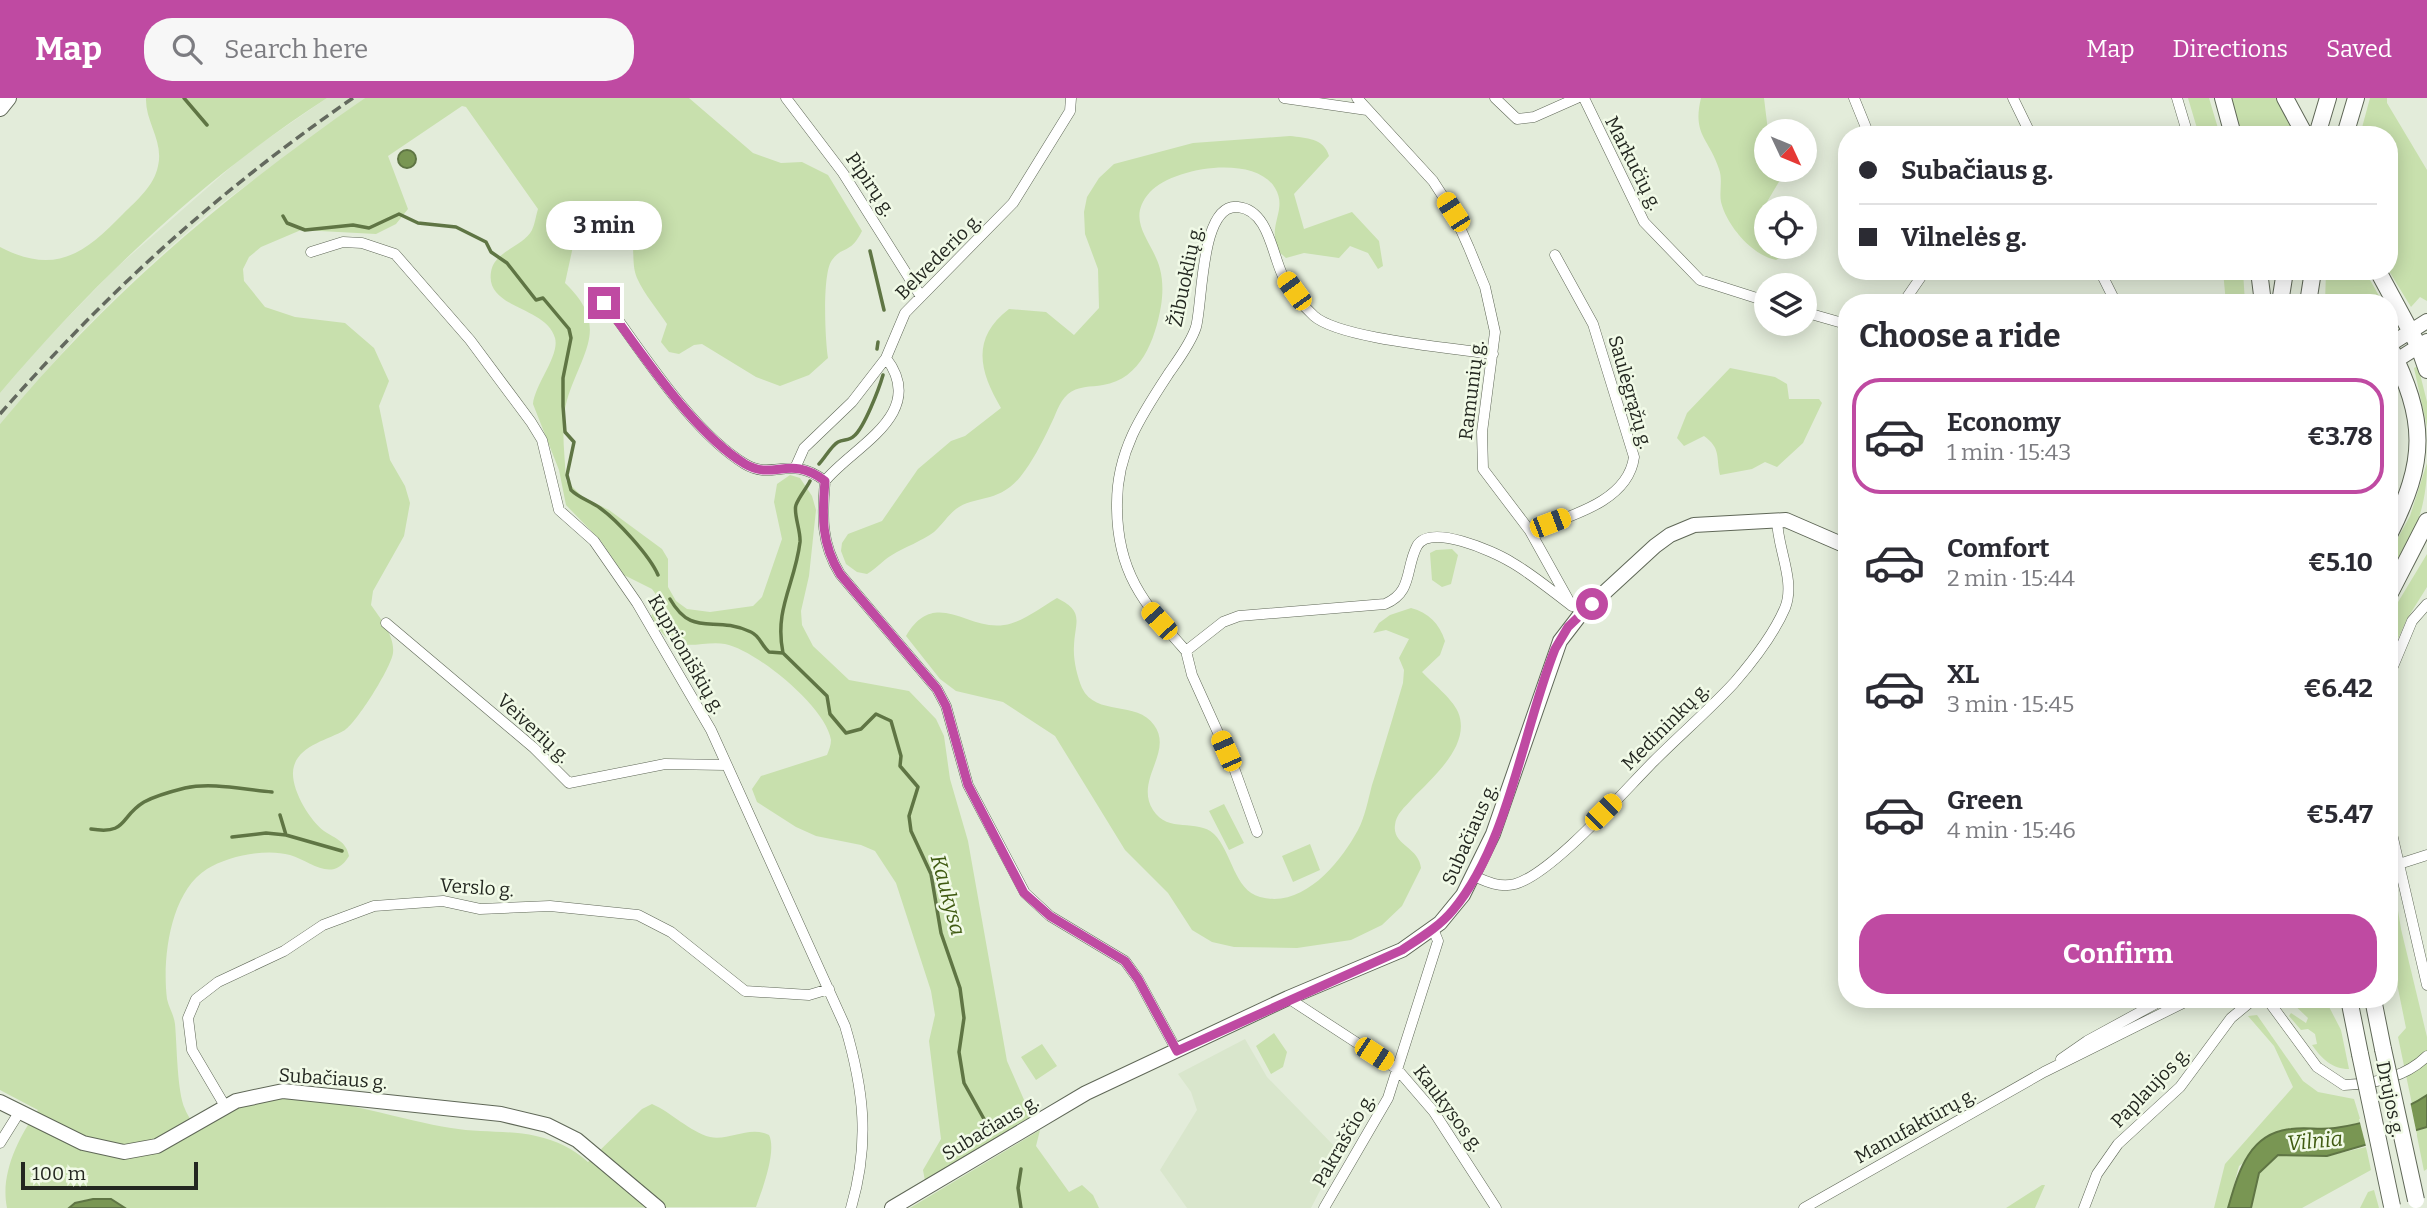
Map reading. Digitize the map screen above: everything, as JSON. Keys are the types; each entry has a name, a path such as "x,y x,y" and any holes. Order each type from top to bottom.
{"main road":[{"path":"0,108 8,98"},
{"path":"2223,98 2231,126"},
{"path":"2285,98 2300,126"},
{"path":"2319,126 2328,98"},
{"path":"2347,126 2356,98"},
{"path":"2398,309 2410,332 2423,344 2427,369"},
{"path":"2398,370 2414,397 2423,446 2419,468 2398,516"},
{"path":"2398,577 2427,522"},
{"name":"Drujos g.","path":"2351,1008 2392,1207"},
{"name":"Drujos g.","path":"2375,1008 2417,1204"}],"street":[{"name":"Pipirų g.","path":"786,98 843,173 920,295"},
{"name":"Belvederio g.","path":"796,466 804,447 852,402 886,358 905,313 1013,203 1070,111 1071,98"},
{"path":"1284,98 1368,110"},
{"name":"Ramunių g.","path":"1357,98 1411,154 1453,212 1485,287 1496,332 1482,432 1483,469 1530,531 1576,611"},
{"path":"1495,98 1517,119 1534,117 1577,98"},
{"name":"Markučių g.","path":"1584,98 1640,215 1653,234 1700,280 1754,297"},
{"path":"1854,98 1865,126"},
{"path":"2013,98 2027,126"},
{"path":"2177,98 2185,126"},
{"name":"Žibuoklių g.","path":"1257,832 1234,768 1192,675 1186,651 1146,607 1132,581 1119,530 1118,477 1135,425 1195,329 1208,242 1214,220 1220,212 1239,207 1255,215 1278,258 1282,274 1306,308 1324,324 1364,334 1493,354"},
{"name":"Kuprioniškių g.","path":"311,252 343,242 362,243 395,254 470,340 542,440 559,510 594,541 637,603 711,730 829,989 845,1026 860,1073 865,1131 858,1186 851,1208"},
{"name":"Saulėgrąžų g.","path":"1530,531 1600,503 1628,476 1634,457 1593,324 1555,255"},
{"path":"604,303 681,403 728,452 748,466 762,469 796,466 812,471 825,481"},
{"path":"1817,316 1838,322"},
{"path":"2398,339 2427,321"},
{"path":"2398,359 2423,344"},
{"path":"886,358 897,381 896,400 890,418 872,440 834,470 825,481 822,526 828,555 840,574 937,689 946,706 968,785 1024,893 1050,916 1125,961 1138,979 1177,1051"},
{"name":"Subačiaus g.","path":"892,1208 1086,1093 1289,998 1402,950 1433,929 1453,910 1474,876 1507,798 1555,649 1576,611 1656,546 1681,529 1694,525 1777,519 1838,538"},
{"name":"Medininkų g.","path":"1474,876 1493,884 1514,884 1532,876 1586,829 1734,683 1769,638 1786,606 1789,589 1777,538 1777,519"},
{"path":"1186,651 1223,622 1239,616 1385,604 1397,599 1406,588 1415,549 1421,540 1428,537 1444,536 1510,561 1576,611"},
{"path":"2398,654 2412,621 2427,604"},
{"name":"Veiverių g.","path":"386,623 457,681 569,783 665,764 726,765"},
{"path":"2399,864 2427,855"},
{"path":"2398,860 2427,985"},
{"name":"Verslo g.","path":"225,1106 192,1050 188,1018 196,999 218,982 284,951 323,925 374,906 443,901 480,909 550,906 638,915 671,932 745,991 810,995 829,989"},
{"name":"Pakraščio g.","path":"1324,1208 1388,1098 1438,941 1433,929"},
{"name":"Kaukysos g.","path":"1289,998 1397,1069 1434,1112 1496,1208"},
{"name":"Manufaktūrų g.","path":"2044,1072 2087,1041 2148,1008"},
{"name":"Manufaktūrų g.","path":"1804,1208 2044,1072 2174,1008"},
{"name":"Paplaujos g.","path":"2084,1208 2107,1158 2180,1087 2231,1018 2243,1008"},
{"path":"2274,1008 2317,1067 2344,1085 2395,1076 2418,1065 2427,1056"},
{"name":"Subačiaus g.","path":"0,1102 83,1143 124,1152 158,1146 225,1106 264,1093 311,1091 526,1119 577,1140 658,1208"},
{"path":"0,1143 20,1111"}],"shaded area":[{"path":"146,98 327,98 281,129 194,197 73,311 0,393 0,247 38,260 54,260 68,256 96,240 134,203 153,180 158,166 159,148 148,115"},
{"path":"327,98 365,98 210,212 134,279 77,336 0,424 0,393 40,346 115,269 247,153"},
{"path":"365,98 689,98 753,153 781,163 802,162 828,175 862,231 854,244 836,255 829,267 825,307 828,358 809,375 780,386 756,377 702,344 694,345 679,354 669,352 661,342 667,324 637,278 632,237 625,224 606,216 577,228 565,283 579,299 587,313 590,326 589,340 565,409 566,481 583,497 609,510 662,549 668,559 668,587 676,601 687,609 710,612 753,606 762,597 782,539 774,502 777,484 790,475 800,478 812,496 816,510 809,576 801,611 802,625 813,646 849,680 909,691 936,719 944,736 950,779 968,841 1007,1061 1032,1118 925,1181 923,1170 941,1139 929,1041 935,1015 931,991 896,883 875,851 861,845 816,836 796,827 757,802 752,789 761,776 827,755 831,740 817,712 771,668 738,648 719,643 682,644 668,639 651,616 662,603 652,589 624,575 601,541 566,505 559,470 533,404 554,353 555,338 549,327 540,319 506,301 492,284 493,265 528,236 538,209 466,107 462,106 388,156 408,209 396,224 376,234 301,230 261,247 249,257 243,269 244,281 265,307 295,317 345,323 374,348 389,381 379,406 390,460 405,486 410,503 404,536 373,591 371,605 392,640 391,660 373,694 350,725 308,748 294,766 294,783 306,811 318,826 343,844 349,856 336,868 328,870 290,855 270,852 225,860 207,869 194,880 184,893 177,910 168,946 166,983 167,999 175,1024 182,1101 199,1131 252,1102 290,1097 336,1103 451,1128 536,1136 564,1146 588,1162 642,1109 652,1104 695,1131 710,1137 747,1132 769,1135 770,1160 756,1207 125,1208 112,1202 89,1199 69,1208 7,1208 8,1169 24,1132 38,1110 0,1090 0,424 84,331 171,248 264,172"},
{"path":"1701,98 1764,98 1767,119 1754,119 1754,182 1779,182 1770,196 1754,196 1754,249 1735,230 1724,211 1721,202 1721,177 1700,129"},
{"path":"2188,98 2209,98 2217,126 2196,126"},
{"path":"2231,98 2277,98 2293,126 2239,126"},
{"path":"2370,98 2387,98 2387,103 2427,170 2427,301 2420,297 2411,307 2394,280 2398,280 2398,126 2362,126"},
{"path":"1290,136 1319,142 1329,156 1294,194 1304,229 1352,212 1379,241 1383,266 1378,269 1368,253 1350,246 1339,258 1304,253 1286,258 1277,250 1275,240 1278,193 1265,177 1250,171 1214,168 1176,176 1161,183 1150,192 1140,212 1143,231 1160,269 1162,292 1155,332 1144,356 1136,366 1116,381 1080,388 1068,394 1059,405 1029,465 1013,485 996,495 956,509 934,532 889,557 867,574 857,572 846,564 841,551 842,543 848,534 882,521 918,469 951,441 965,436 1001,408 988,381 982,356 984,343 997,320 1009,309 1046,312 1074,335 1099,308 1098,269 1085,234 1084,212 1087,197 1099,178 1114,164 1193,143"},
{"path":"2224,280 2244,280 2244,294 2225,294"},
{"path":"2326,280 2370,280 2378,294 2325,294"},
{"path":"2418,366 2427,402 2427,427 2414,368"},
{"path":"1730,368 1775,377 1787,384 1789,399 1819,399 1822,403 1803,443 1777,467 1765,462 1752,469 1720,475 1717,453 1709,440 1704,436 1684,446 1677,438 1687,413"},
{"path":"2427,463 2421,510 2398,562 2398,538 2410,516"},
{"path":"1452,549 1458,555 1451,584 1442,587 1432,580 1430,553"},
{"path":"2427,554 2427,587 2398,639 2398,602"},
{"path":"1057,598 1075,613 1075,662 1082,688 1088,697 1106,706 1147,717 1159,735 1160,745 1148,788 1148,799 1153,810 1166,822 1207,829 1214,834 1244,887 1260,897 1276,899 1305,890 1318,880 1341,856 1363,820 1403,683 1404,670 1399,658 1409,639 1386,630 1373,633 1379,623 1390,615 1411,608 1432,620 1445,641 1440,655 1422,672 1451,701 1458,712 1460,737 1448,760 1404,808 1396,821 1395,832 1401,842 1416,855 1421,868 1402,906 1382,925 1351,940 1297,948 1234,947 1212,942 1192,930 1168,893 1125,850 1055,736 1003,702 956,691 940,679 906,636 917,622 928,614 952,614 990,625 1004,625 1025,618"},
{"path":"1224,804 1244,843 1229,850 1209,811"},
{"path":"1310,844 1320,870 1293,882 1282,856"},
{"path":"2398,910 2427,1037 2427,1095 2412,1104 2398,1037 2406,1028 2398,988"},
{"path":"2297,1008 2330,1008 2341,1030 2349,1069 2332,1065 2320,1055 2312,1045 2317,1044 2315,1034 2308,1029 2301,1030 2289,1016 2291,1013 2306,1023 2308,1018"},
{"path":"2257,1015 2303,1081 2318,1092 2354,1099 2361,1122 2334,1129 2289,1129 2239,1166 2228,1208 2214,1208 2225,1164 2293,1087 2274,1046 2248,1016"},
{"path":"1274,1033 1287,1052 1283,1067 1271,1074 1256,1046"},
{"path":"1245,1039 1267,1077 1340,1152 1311,1208 1187,1208 1160,1170 1197,1110 1191,1092 1178,1074"},
{"path":"1042,1044 1057,1066 1036,1080 1021,1057"},
{"path":"2427,1127 2427,1169 2424,1171 2416,1131"},
{"path":"1040,1130 1036,1146 1069,1192 1082,1185 1093,1195 1099,1208 910,1208"},
{"path":"2366,1147 2371,1170 2302,1208 2251,1208 2259,1173 2278,1155 2327,1156"},
{"path":"2045,1185 2035,1208 2006,1208"},
{"path":"2374,1190 2379,1208 2360,1208 2368,1192"}],"water":[{"path":"407,150 414,152 414,166 407,168 400,166 398,159 400,152"},
{"name":"Vilnia","path":"2427,1095 2427,1127 2327,1156 2278,1155 2259,1173 2251,1208 2228,1208 2247,1157 2264,1138 2291,1129 2329,1129 2358,1124 2395,1112"},
{"path":"111,1199 125,1208 69,1208 75,1203"}],"pier":[{"path":"2410,1101 2417,1135 2367,1150 2359,1119"}],"waterway":[{"name":"Kaukysa","path":"184,98 207,125"},
{"name":"Kaukysa","path":"283,216 287,223 305,230 353,225 369,228 399,214 418,223 456,227 486,242 491,252 507,263 536,300 543,298 569,329 571,338 563,378 563,406 565,432 574,442 567,475 571,490 615,521 641,549 658,575"},
{"path":"870,251 884,310"},
{"path":"877,349 878,342"},
{"path":"819,464 835,444 850,439 858,432 871,408 883,375"},
{"path":"783,653 781,623 800,542 795,508 810,481"},
{"name":"Kaukysa","path":"670,599 687,618 705,624 738,627 759,638 769,652 783,653 827,696 830,714 846,733 861,729 876,714 891,721 901,756 900,766 918,787 909,816 911,831 931,874 941,933 960,988 964,1018 959,1052 964,1083 984,1119"},
{"path":"91,829 117,827 144,802 185,788 218,786 272,792"},
{"path":"280,815 286,835 342,851"},
{"path":"232,837 266,833 286,835"},
{"name":"Kaukysa","path":"1021,1169 1018,1188 1021,1208"}],"railway":[{"path":"0,414 82,326 166,245 303,133 353,98"}],"route":[{"path":"604,303 681,403 728,452 748,466 767,470 796,466 812,471 825,481 822,526 828,555 840,574 937,689 946,706 968,785 1024,893 1050,916 1125,961 1138,979 1177,1051 1289,998 1402,950 1433,929 1453,910 1480,864 1499,821 1555,649 1568,627 1592,604"}]}
